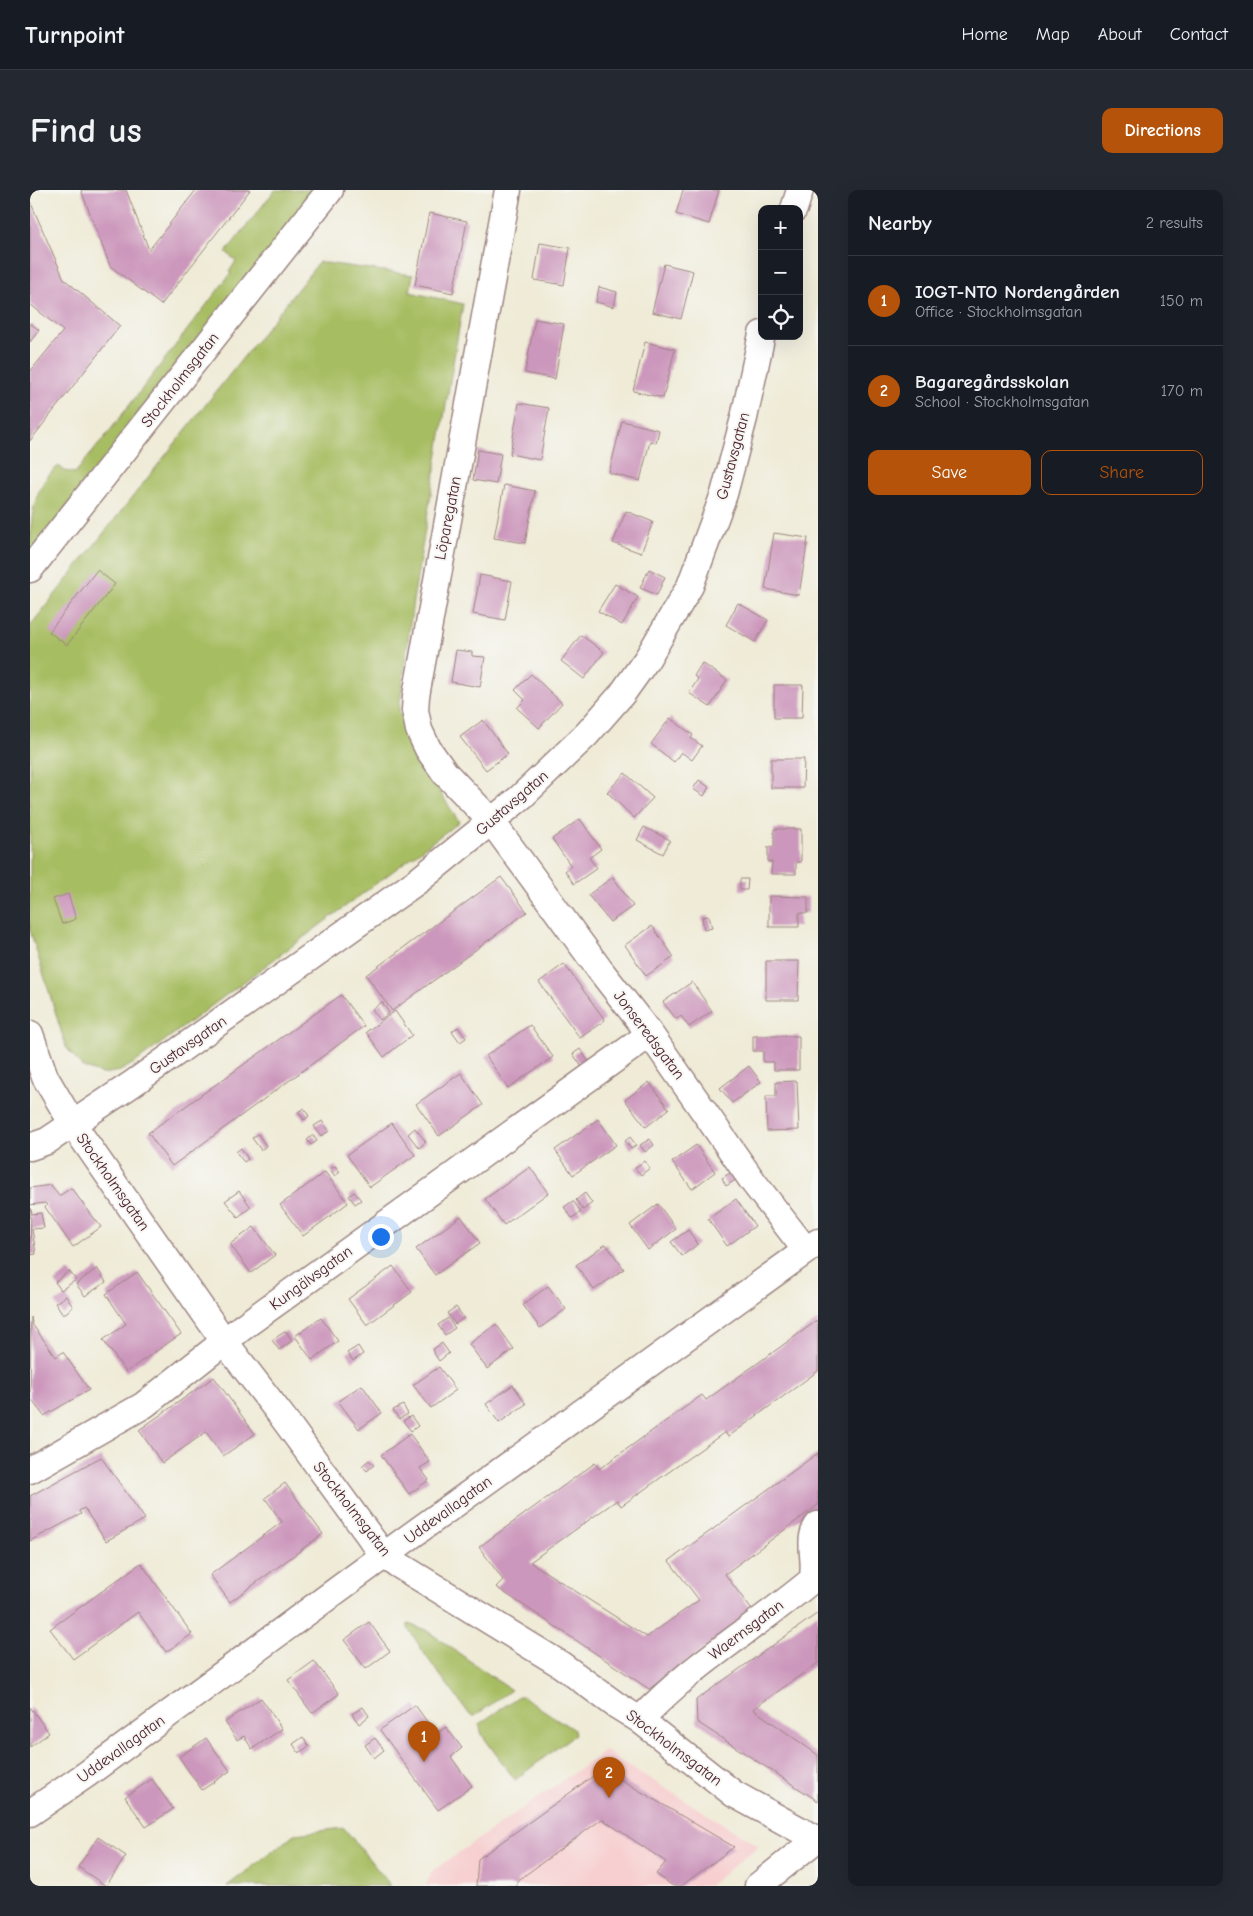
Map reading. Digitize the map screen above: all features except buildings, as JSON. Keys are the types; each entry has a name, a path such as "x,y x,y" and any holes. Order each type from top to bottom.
{"street":[{"name":"Stockholmsgatan","path":"30,569 330,190"},
{"name":"Löparegatan","path":"492,822 445,773 428,749 418,730 415,710 508,190"},
{"path":"795,205 800,190"},
{"name":"Gustavsgatan","path":"30,1147 46,1141 132,1084 261,994 418,880 521,797 587,734 622,694 647,659 690,586 724,494 744,418 761,340"},
{"name":"Jonseredsgatan","path":"492,822 600,970 650,1034 754,1183 812,1245"},
{"name":"Stockholmsgatan","path":"30,1034 45,1077 72,1123 224,1341 384,1556 560,1664 640,1720 734,1794 817,1839"},
{"name":"Kungälvsgatan","path":"34,1461 144,1405 224,1341 650,1034"},
{"name":"Uddevallagatan","path":"30,1813 87,1774 812,1245"},
{"name":"Waernsgatan","path":"640,1720 689,1673 812,1580 815,1573 813,1540 818,1525"},
{"path":"758,1886 817,1839"}],"shaded area":[{"path":"605,1751 759,1846 708,1886 426,1886 431,1872"}],"green space":[{"path":"275,190 319,190 30,554 34,506 43,483 59,466 65,471 75,473 105,437 231,273 229,272 236,261 226,252"},
{"path":"319,262 413,275 410,292 463,304 413,601 399,710 413,750 459,822 136,1062 120,1071 102,1074 82,1067 66,1047 30,930 30,626"},
{"path":"408,1624 426,1630 511,1690 475,1716 470,1715 428,1659 408,1628"},
{"path":"519,1696 522,1696 574,1730 575,1734 515,1780 482,1735 479,1724"},
{"path":"344,1828 391,1886 227,1886 295,1834"}],"place":[{"name":"IOGT-NTO Nordengården","path":"424,1762"},
{"name":"Bagaregårdsskolan","path":"609,1798"}]}
